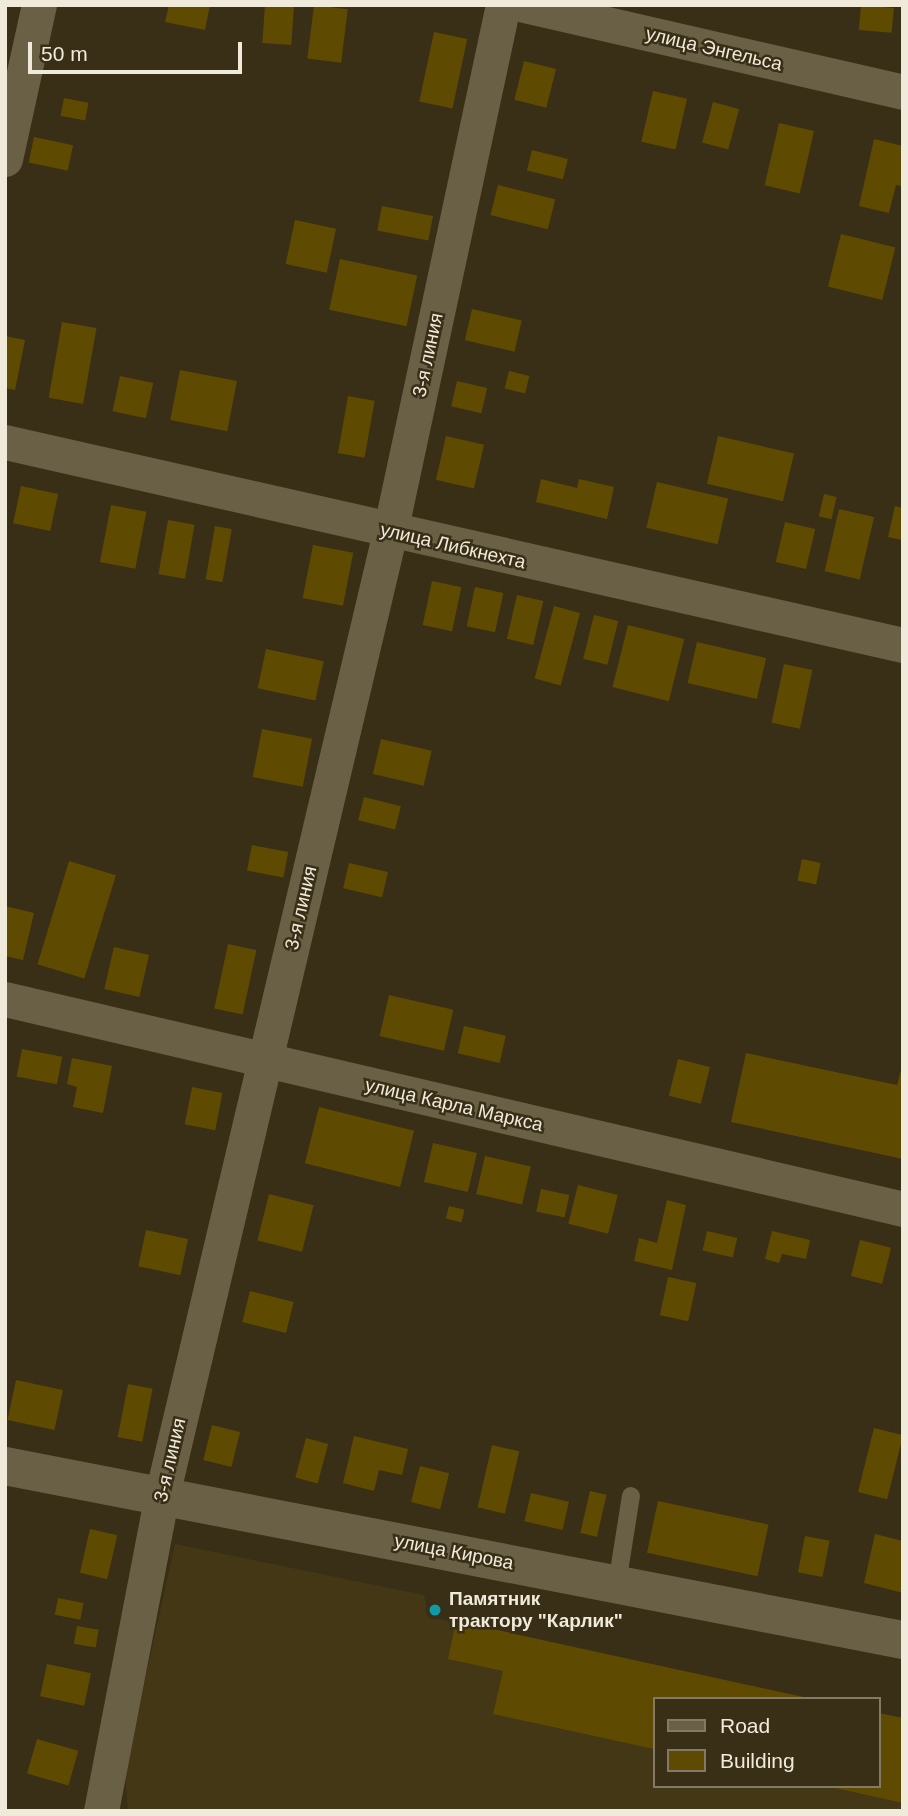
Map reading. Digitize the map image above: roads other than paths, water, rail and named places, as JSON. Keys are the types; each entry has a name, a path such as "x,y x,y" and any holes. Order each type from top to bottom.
{"street":[{"path":"5,159 39,5"},
{"name":"3-я линия","path":"101,1811 162,1495 390,532 503,5"},
{"name":"улица Энгельса","path":"524,5 903,92"},
{"name":"улица Либкнехта","path":"5,442 390,532 903,645"},
{"name":"улица Карла Маркса","path":"5,999 903,1209"},
{"name":"улица Кирова","path":"5,1466 903,1640"}],"lane":[{"path":"617,1584 631,1496"}],"place":[{"name":"Памятник трактору \"Карлик\"","path":"435,1610"}]}
